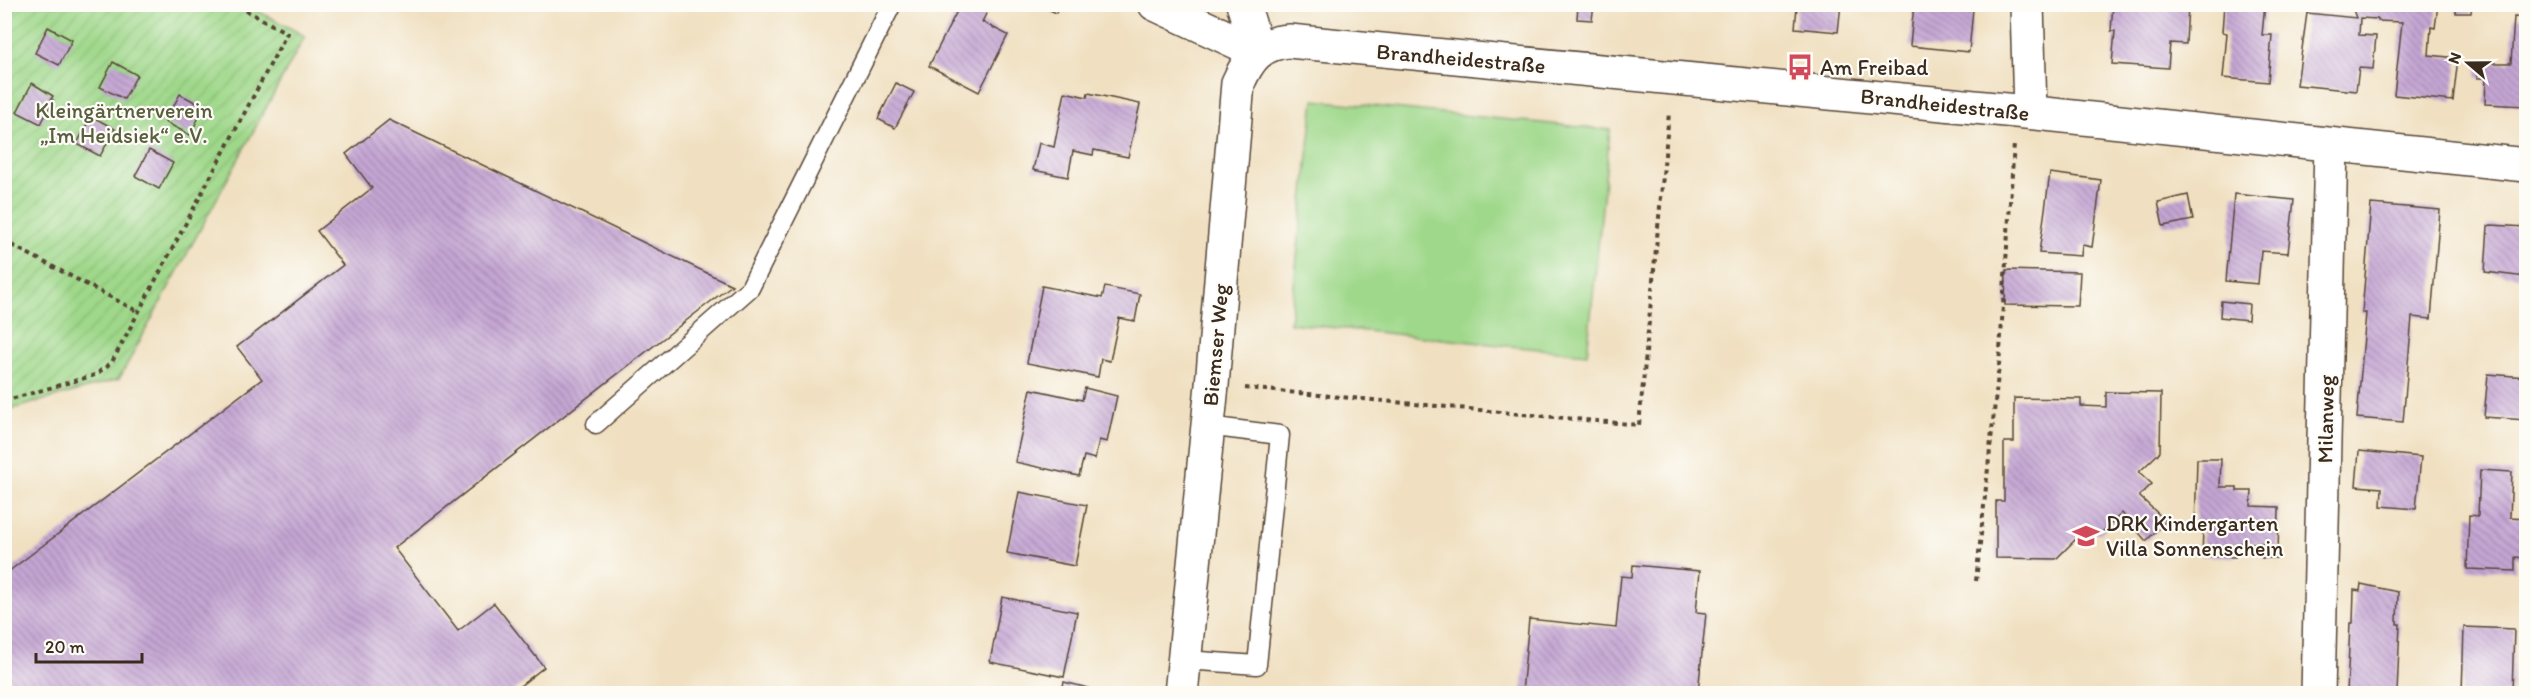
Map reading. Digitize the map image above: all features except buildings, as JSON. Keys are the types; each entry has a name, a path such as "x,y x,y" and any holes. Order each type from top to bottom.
{"street":[{"path":"1155,4 1258,52"},
{"path":"1243,4 1258,52"},
{"path":"2023,112 2027,4"},
{"name":"Brandheidestraße","path":"1258,52 1274,42 1289,42 1672,77 2526,165"},
{"name":"Biemser Weg","path":"1180,693 1212,385 1238,83 1245,66 1258,52"},
{"name":"Milanweg","path":"2318,693 2331,145"}],"lane":[{"path":"596,424 750,288 892,4"},
{"path":"1185,660 1257,665 1280,435 1208,426"}],"path":[{"path":"4,401 95,375 112,362 287,33 234,4"},
{"path":"1212,385 1639,425 1672,77"},
{"path":"1976,581 2000,364 2023,112"},
{"path":"4,241 139,312"}],"green space":[{"name":"Kleingärtnerverein „Im Heidsiek“ e.V.","path":"5,5 247,5 305,36 119,379 5,411"},
{"path":"1314,100 1610,130 1587,354 1290,323"}],"place":[{"name":"Am Freibad","path":"1800,67"},
{"name":"DRK Kindergarten Villa Sonnenschein","path":"2086,536"}]}
